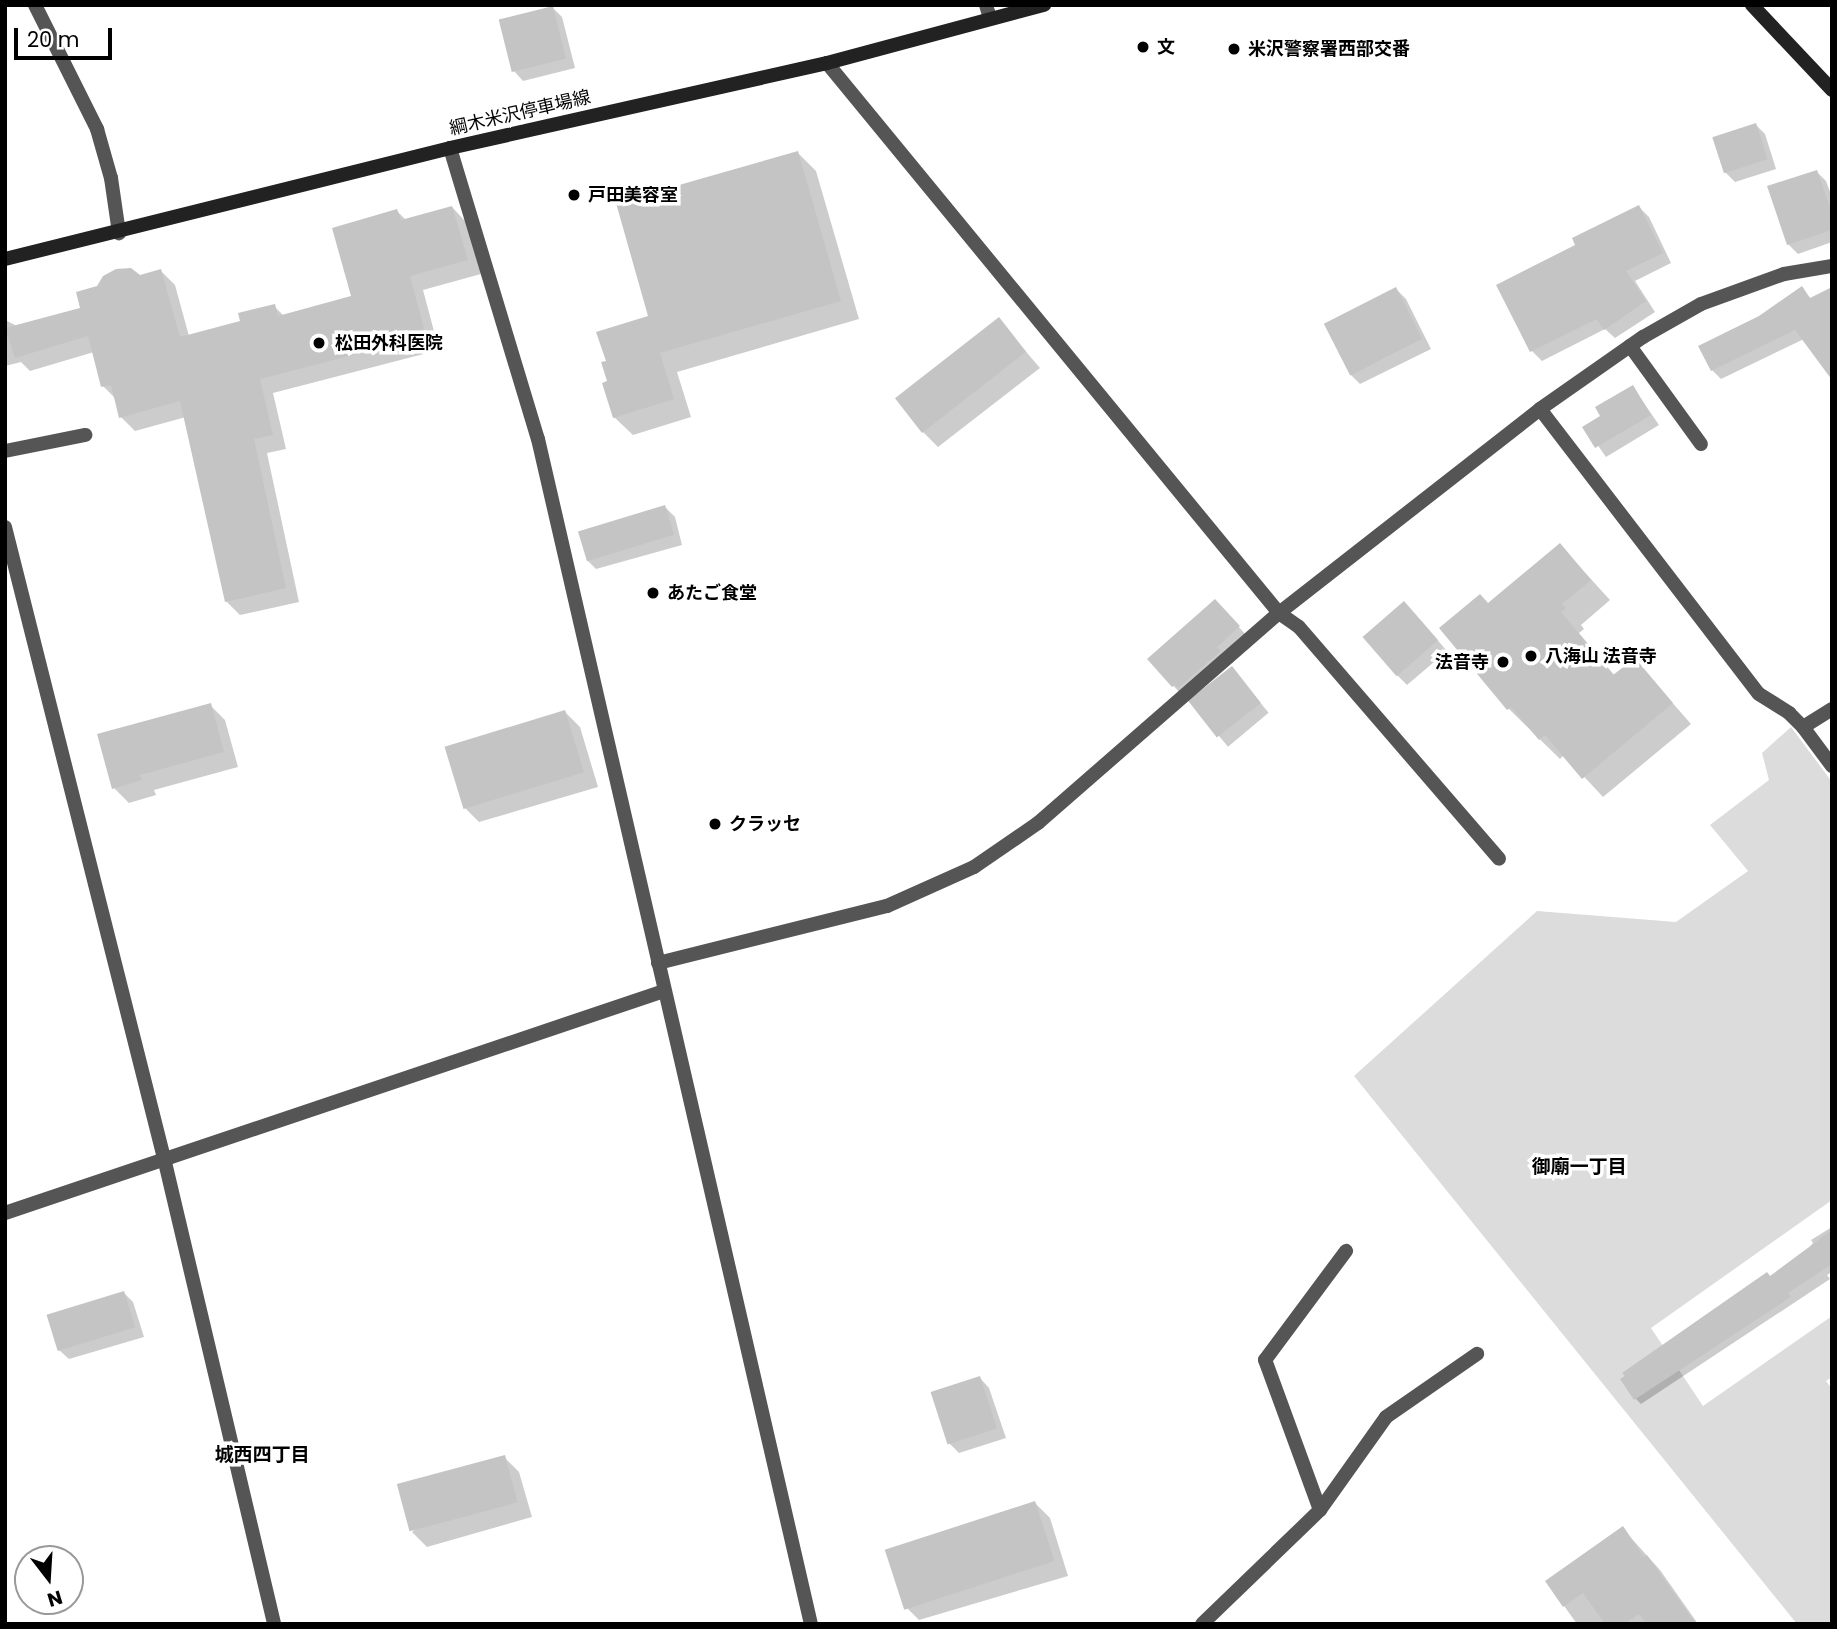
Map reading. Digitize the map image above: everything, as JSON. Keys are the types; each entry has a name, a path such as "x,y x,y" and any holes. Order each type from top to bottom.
{"main road":[{"name":"綱木米沢停車場線","path":"5,260 450,148 827,63 988,12 1044,5"},
{"path":"1752,5 1832,90"}],"street":[{"path":"35,5 97,129 111,178 119,233"},
{"path":"827,63 1279,613 1299,627 1499,859"},
{"path":"450,148 538,439 811,1624"},
{"path":"658,963 887,906 974,867 1038,823 1279,613 1540,409 1630,346 1701,304 1784,274 1832,266"},
{"path":"1630,346 1701,444"},
{"path":"1540,409 1759,695 1789,713 1832,766"},
{"path":"5,451 85,435"},
{"path":"5,527 164,1158 274,1624"},
{"path":"1803,727 1832,709"},
{"path":"5,1213 664,991"},
{"path":"1320,1510 1265,1360 1346,1251"},
{"path":"1202,1624 1320,1510 1386,1417 1477,1354"}],"shaded area":[{"path":"1791,727 1832,782 1832,1200 1651,1328 1703,1406 1832,1316 1832,1377 1826,1381 1832,1389 1832,1624 1797,1624 1354,1076 1537,911 1676,922 1748,871 1710,825 1769,780 1762,753"}],"building":[{"path":"553,6 566,58 512,72 499,20"},
{"path":"1756,123 1768,159 1724,173 1712,137"},
{"path":"798,151 841,301 660,353 674,399 613,418 602,383 607,381 601,362 606,361 596,332 648,316 616,203"},
{"path":"1817,170 1832,213 1832,230 1787,245 1767,186"},
{"path":"1639,205 1663,253 1626,271 1646,301 1604,330 1597,319 1530,352 1496,285 1575,245 1572,238"},
{"path":"452,206 468,260 410,276 426,336 260,379 273,435 254,439 286,588 225,602 180,401 119,418 111,385 101,387 88,336 15,358 5,328 80,308 76,292 97,286 103,276 116,269 131,268 140,275 161,269 180,337 240,321 238,313 275,304 278,316 351,296 332,228 397,209 401,220"},
{"path":"1802,286 1810,298 1832,287 1832,380 1795,330 1711,371 1698,346 1759,316"},
{"path":"1396,287 1422,339 1350,375 1324,324"},
{"path":"999,317 1026,352 922,433 895,398"},
{"path":"1633,385 1651,415 1595,448 1582,427 1600,416 1595,407"},
{"path":"665,505 674,535 587,561 578,532"},
{"name":"法音寺","path":"1560,543 1591,580 1562,604 1566,608 1561,612 1613,675 1635,658 1673,703 1582,779 1545,735 1539,740 1511,707 1507,710 1439,628 1480,594 1488,603"},
{"path":"1215,599 1240,626 1217,647 1221,651 1178,688 1175,685 1172,687 1147,659"},
{"path":"1404,601 1438,640 1397,676 1362,637"},
{"path":"1232,666 1261,703 1217,738 1188,700"},
{"path":"211,703 224,752 140,775 142,780 112,789 97,734"},
{"path":"565,710 584,772 464,809 445,747"},
{"path":"1832,1230 1832,1264 1788,1293 1791,1297 1634,1400 1620,1379 1625,1376 1622,1373 1767,1272 1770,1276"},
{"path":"124,1291 135,1327 58,1351 47,1315"},
{"path":"980,1376 997,1428 948,1444 931,1392"},
{"path":"505,1455 518,1502 409,1531 397,1484"},
{"path":"1035,1501 1054,1561 904,1610 885,1550"},
{"path":"1623,1526 1696,1624 1646,1624 1639,1614 1624,1624 1605,1624 1583,1593 1563,1607 1545,1581"}],"place":[{"name":"文","path":"1143,47"},
{"name":"米沢警察署西部交番","path":"1234,49"},
{"name":"戸田美容室","path":"574,195"},
{"name":"松田外科医院","path":"319,343"},
{"name":"あたご食堂","path":"653,593"},
{"name":"八海山 法音寺","path":"1531,656"},
{"name":"法音寺","path":"1503,662"},
{"name":"クラッセ","path":"715,824"}],"district":[{"name":"御廟一丁目","path":"1579,1167"},
{"name":"城西四丁目","path":"262,1455"}]}
